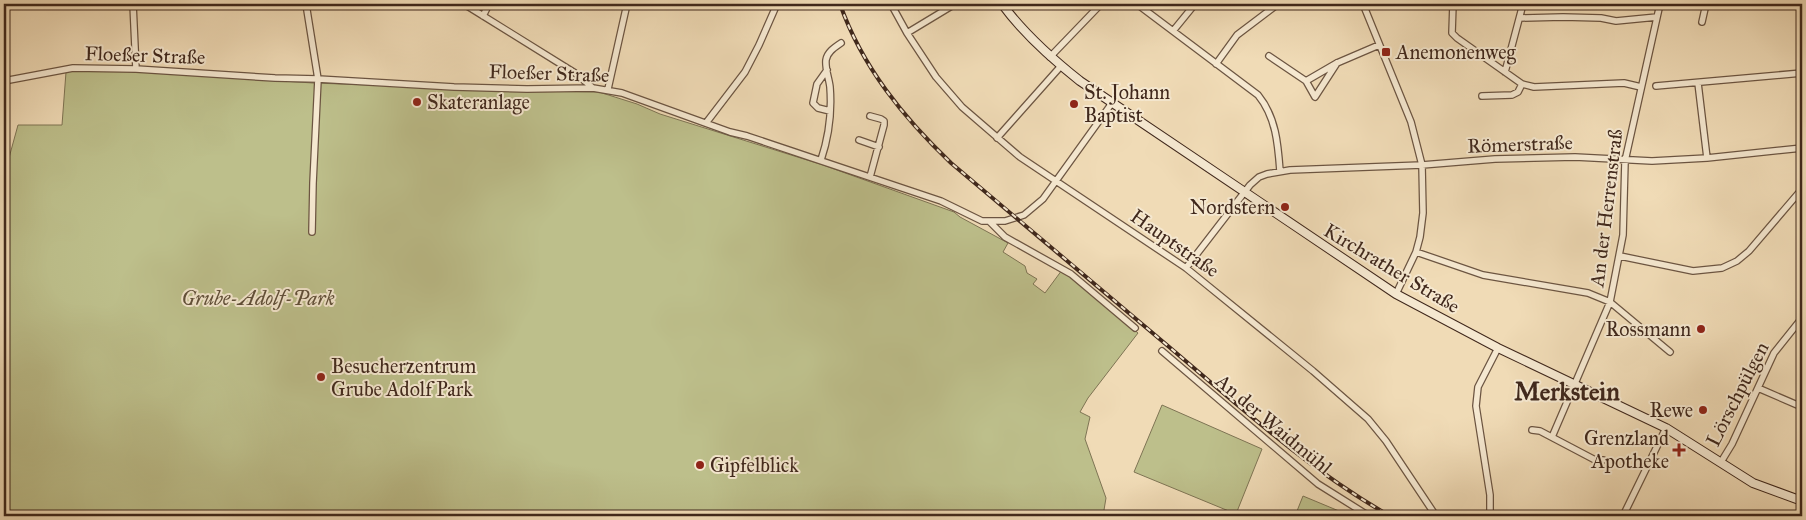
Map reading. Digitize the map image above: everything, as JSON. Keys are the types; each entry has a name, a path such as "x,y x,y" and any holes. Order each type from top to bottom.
{"main road":[{"name":"Kirchrather Straße","path":"1002,4 1031,38 1050,56 1112,104 1134,116 1396,294 1498,348 1666,428 1753,482 1802,501"}],"street":[{"path":"133,4 136,69"},
{"path":"306,4 318,79 312,232"},
{"path":"464,4 575,73 593,88"},
{"path":"483,16 489,4"},
{"path":"608,89 627,4"},
{"path":"706,123 745,72 778,4"},
{"name":"Hauptstraße","path":"891,4 906,34 936,77 962,107 1020,157 1186,268 1299,359 1368,419 1386,441 1436,516"},
{"path":"906,34 954,4"},
{"path":"1050,56 1101,4"},
{"path":"1137,4 1249,87 1266,104 1278,143 1280,171"},
{"path":"1174,31 1195,4"},
{"path":"1216,64 1237,35 1278,4"},
{"path":"1363,4 1411,122 1422,165 1423,213 1420,237 1416,252 1396,294"},
{"path":"1453,4 1452,33 1522,84 1534,87 1624,83 1641,87"},
{"path":"1505,72 1523,4"},
{"name":"An der Herrenstraß","path":"1552,436 1610,302 1620,256 1624,225 1625,161 1660,4"},
{"path":"1702,22 1706,4"},
{"path":"1520,18 1601,18 1616,21 1657,17"},
{"path":"821,160 829,133 830,84 826,59 828,54 841,42"},
{"path":"1306,81 1337,63 1379,45"},
{"path":"1269,56 1306,81 1315,97 1337,63"},
{"path":"997,138 1061,66"},
{"name":"Floeßer Straße","path":"4,81 73,68 136,69 275,78 527,90 608,89 622,92 706,123 941,201 974,218 990,222 1005,222 1017,219 1042,199 1112,104"},
{"path":"827,70 817,84 813,103 818,108 830,111"},
{"path":"1656,86 1693,82 1698,84 1802,73"},
{"path":"1482,96 1512,95 1518,92 1522,84"},
{"path":"1698,84 1707,158"},
{"path":"870,116 884,121 870,177"},
{"path":"859,140 879,147"},
{"name":"Römerstraße","path":"1186,268 1244,190 1259,177 1280,171 1422,165 1495,159 1575,157 1625,161 1707,158 1802,148"},
{"path":"1620,256 1693,271 1722,268 1737,261 1748,251 1802,189"},
{"path":"990,222 1005,237 1071,274 1135,328"},
{"path":"1416,252 1483,276 1588,293 1610,302 1670,352"},
{"name":"Lörschpülgen","path":"1721,462 1732,444 1774,353 1802,318"},
{"path":"1490,516 1490,496 1476,406 1478,387 1498,348"},
{"name":"An der Waidmühl","path":"1162,351 1318,484 1369,516"},
{"path":"1758,388 1802,407"},
{"path":"1623,516 1666,428"},
{"path":"1532,430 1552,436 1597,461 1603,460"}],"green space":[{"name":"Grube-Adolf-Park","path":"74,70 130,71 313,83 460,88 460,90 599,92 637,104 660,114 823,165 954,212 1008,243 1003,252 1025,266 1027,273 1037,279 1033,284 1045,293 1062,270 1138,333 1088,398 1080,412 1090,417 1085,439 1106,498 1103,516 4,516 4,176 18,125 62,125 66,72"},
{"path":"1162,405 1262,449 1236,514 1134,472"},
{"path":"1303,496 1351,516 1295,516"}],"railway":[{"path":"840,4 849,27 872,70 901,110 951,163 1275,436 1331,478 1390,516"}],"place":[{"name":"Anemonenweg","path":"1386,52"},
{"name":"Skateranlage","path":"417,102"},
{"name":"St. Johann Baptist","path":"1074,104"},
{"name":"Nordstern","path":"1285,207"},
{"name":"Rossmann","path":"1701,329"},
{"name":"Besucherzentrum Grube Adolf Park","path":"321,377"},
{"name":"Rewe","path":"1703,410"},
{"name":"Grenzland Apotheke","path":"1679,450"},
{"name":"Gipfelblick","path":"700,465"}],"district":[{"name":"Merkstein","path":"1567,391"}]}
